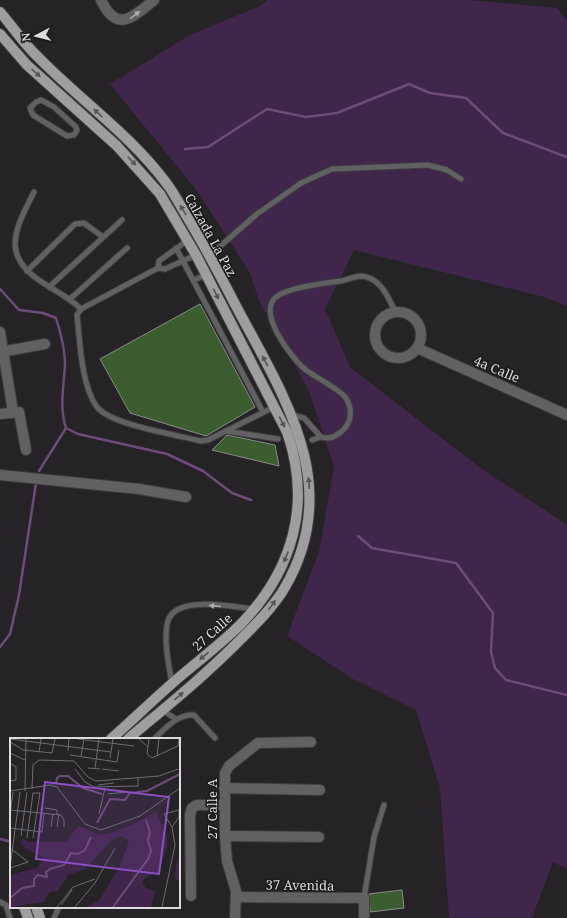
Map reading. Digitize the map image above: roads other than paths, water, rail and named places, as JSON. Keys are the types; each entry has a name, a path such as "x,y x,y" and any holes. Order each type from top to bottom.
{"main road":[{"name":"Calzada La Paz","path":"0,12 36,56 140,152 168,185 210,256 292,415 307,463 310,493 308,521"},
{"name":"Calzada La Paz","path":"0,34 27,65 74,106 140,170 160,194 188,240 287,432 293,451 298,485 296,520"},
{"name":"27 Calle","path":"112,738 240,625 254,609 271,588 282,566 290,546 296,520"},
{"name":"27 Calle","path":"129,738 205,674 267,613 284,590 293,571 300,554 308,521"},
{"path":"24,908 28,918"},
{"path":"36,908 40,918"}],"street":[{"path":"101,0 113,16 124,21 130,19 154,0"},
{"path":"395,312 403,312 416,319 421,333 417,348 412,354 397,358 383,352 378,347 375,332 377,324 382,318 395,312"},
{"path":"0,332 1,352 13,412"},
{"path":"1,352 45,344"},
{"name":"4a Calle","path":"417,348 567,415"},
{"path":"0,414 19,412 26,450"},
{"path":"0,475 139,489 186,497"},
{"name":"27 Calle A","path":"235,918 236,897 234,884 227,861 225,836 223,777 226,769 258,743 311,742"},
{"path":"224,788 320,790"},
{"path":"191,896 190,815 192,808 197,805 224,805"},
{"path":"225,836 319,837"},
{"name":"37 Avenida","path":"236,897 364,898"},
{"path":"364,898 364,918"}],"lane":[{"path":"41,100 47,102 64,115 77,130 71,136 67,136 34,116 30,108 36,102 41,100"},
{"path":"64,115 74,106"},
{"path":"210,256 257,214 301,183 332,169 428,165 447,170 461,179"},
{"path":"34,192 18,223 15,244 19,262 33,277 70,299 80,309"},
{"path":"50,287 122,220"},
{"path":"27,271 75,224 84,223 102,237"},
{"path":"158,268 159,260 188,240"},
{"path":"70,299 127,248"},
{"path":"176,248 184,260 262,412"},
{"path":"196,255 165,269 158,268 80,309 77,315 86,383 98,408 116,420 201,441 208,440 225,430 274,407"},
{"path":"194,280 206,275"},
{"path":"312,440 321,437 331,438 344,431 350,421 350,409 345,397 307,371 294,360 275,328 270,315 270,304 279,294 361,276 374,280 381,286 395,312"},
{"path":"292,415 304,418 321,437"},
{"path":"225,430 278,439"},
{"path":"172,684 166,647 167,626 170,616 184,606 196,605 254,609"},
{"path":"162,710 176,719"},
{"path":"155,738 176,719 187,715 194,715 215,738"},
{"path":"364,898 374,837 384,805"},
{"path":"0,902 6,905 10,918"},
{"path":"54,918 59,908"}],"waterway":[{"path":"185,149 208,147 267,109 306,117 337,113 409,84 430,93 466,98 503,133 567,157"},
{"path":"0,289 19,310 43,313 56,318 64,352 65,364 62,404 66,428 78,434 167,454 203,471 232,493 251,500"},
{"path":"39,471 66,428"},
{"path":"0,647 10,634 19,595 36,483"},
{"path":"358,536 372,548 456,563 493,613 491,652 495,668 506,680 567,695"},
{"path":"0,839 8,841"}]}
